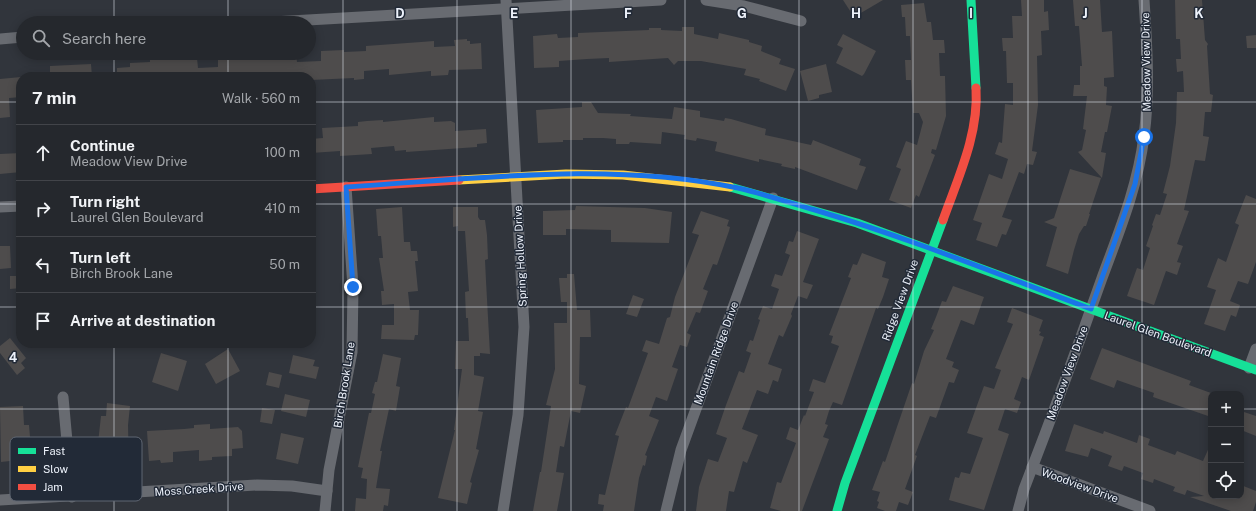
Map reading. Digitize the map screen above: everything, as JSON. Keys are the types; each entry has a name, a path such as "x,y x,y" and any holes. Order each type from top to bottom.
{"street":[{"path":"316,19 506,5 661,0"},
{"path":"706,0 744,6 800,21"},
{"name":"Ridge View Drive","path":"837,511 844,483 969,149 976,120 977,90 971,0"},
{"name":"Meadow View Drive","path":"1018,511 1032,467 1133,191 1144,137 1148,90 1144,0"},
{"name":"Spring Hollow Drive","path":"502,511 518,415 524,326 506,5"},
{"path":"0,39 16,38"},
{"name":"Laurel Glen Boulevard","path":"316,189 566,174 623,175 680,180 737,188 857,223 1253,369"},
{"name":"Birch Brook Lane","path":"325,511 326,491 352,352 353,287 346,187"},
{"name":"Mountain Ridge Drive","path":"666,511 681,450 773,198"},
{"path":"0,207 16,206"},
{"path":"1253,369 1256,348"},
{"path":"63,397 67,437"},
{"name":"Woodview Drive","path":"1032,467 1150,511"},
{"name":"Moss Creek Drive","path":"142,493 274,485 326,491"},
{"name":"Moss Creek Drive","path":"0,500 10,500"}],"building":[{"path":"843,0 883,0 854,17"},
{"path":"1021,0 1044,0 1044,12 1048,11 1049,30 1041,31 1042,55 1037,56 1038,105 1032,151 1037,152 1033,165 1027,164 1024,174 1019,172 1002,217 1012,220 1006,235 1002,234 997,247 976,240 982,223 973,220 989,174 1002,179 1008,159 995,154 999,142 1002,143 1005,104 1013,105 1013,83 1007,83 1006,51 1003,51 1002,38 1013,38 1012,16 1022,16"},
{"path":"1073,0 1100,0 1102,32 1112,31 1114,77 1104,78 1104,86 1107,87 1106,105 1112,106 1101,152 1106,153 1102,178 1078,152 1082,150 1086,130 1083,129 1087,96 1073,96 1074,85 1080,85 1080,66 1082,66 1079,26 1075,26"},
{"path":"1175,0 1202,0 1205,40 1208,44 1210,94 1213,95 1211,112 1205,112 1203,136 1209,137 1205,161 1195,160 1184,210 1189,211 1177,244 1183,246 1177,262 1181,263 1177,275 1166,271 1154,305 1127,296 1137,268 1143,270 1150,248 1146,246 1153,226 1152,225 1156,214 1160,215 1167,194 1163,193 1170,166 1176,123 1177,92 1184,92 1183,71 1177,72 1176,59 1181,59 1180,39 1176,39"},
{"path":"924,3 927,22 931,22 933,40 944,40 945,53 939,53 940,76 945,76 946,116 936,150 932,149 931,153 935,155 919,197 916,195 911,208 889,200 901,169 896,167 906,141 917,145 923,122 919,113 913,113 911,80 906,80 905,60 911,60 910,36 906,36 905,17 902,17 901,5"},
{"path":"682,27 694,27 694,34 718,39 719,33 749,40 749,42 762,46 761,51 781,59 779,64 795,69 786,91 759,81 760,79 744,75 746,69 701,61 678,61 674,65 668,58 609,62 609,58 559,61 559,67 534,68 533,36 557,34 558,38 578,37 578,33 649,30 649,28 682,31"},
{"path":"843,34 876,51 862,76 836,63 843,48 837,45"},
{"path":"1256,35 1256,48 1247,48 1246,36"},
{"path":"467,39 467,41 470,41 470,44 481,43 482,69 449,70 448,75 431,76 431,71 389,75 389,69 364,71 364,79 354,80 354,78 316,80 316,72 117,72 117,68 130,67 130,63 150,62 150,60 197,60 198,68 218,67 218,60 297,60 297,62 321,61 321,51 366,51 366,46 434,41 434,47 455,46 454,40"},
{"path":"91,64 92,72 50,72 50,66"},
{"path":"826,64 832,92 819,95 819,98 808,101 800,71"},
{"path":"16,77 16,97 9,98 10,117 0,118 0,79"},
{"path":"582,102 591,102 598,113 631,114 630,116 672,119 674,107 700,111 700,117 724,121 725,118 731,119 766,129 765,135 811,145 813,140 861,159 859,165 866,167 857,190 795,167 795,169 781,166 782,164 759,159 759,162 715,151 717,142 697,138 696,141 684,139 685,135 662,132 661,144 630,142 629,144 616,144 616,139 603,138 583,138 583,140 563,140 563,142 538,143 536,110 582,107"},
{"path":"434,117 434,122 451,121 455,123 455,131 486,129 487,143 477,144 477,147 406,152 406,150 395,151 394,146 371,148 372,154 340,156 340,151 316,153 316,139 323,138 322,128 358,126 358,122 367,121 383,120 383,122"},
{"path":"16,153 16,172 0,174 0,154"},
{"path":"1070,169 1101,178 1086,226 1084,226 1079,234 1068,274 1046,266 1057,227 1044,222 1054,218"},
{"path":"1246,195 1256,199 1256,262 1248,284 1238,281 1230,301 1240,305 1236,317 1231,315 1225,331 1204,324 1216,290 1207,287 1218,258 1226,262 1239,225 1235,223"},
{"path":"576,206 645,208 672,212 669,243 611,242 611,230 566,229 566,235 543,235 543,211 575,210"},
{"path":"402,207 404,242 410,242 411,251 417,251 418,261 415,261 418,291 408,292 410,310 419,310 418,335 415,335 414,340 381,339 382,325 394,325 394,304 382,305 381,291 384,291 379,258 383,258 381,236 378,236 376,209"},
{"path":"453,207 478,207 478,217 480,220 485,220 487,235 488,259 485,260 490,354 480,353 480,356 474,356 474,375 484,377 478,411 483,412 476,449 479,450 470,482 472,483 467,504 438,498 455,430 462,369 455,369 456,341 469,341 465,292 469,291 465,231 458,231 458,226 453,227"},
{"path":"701,211 729,220 727,226 730,227 729,231 717,265 713,264 703,289 708,291 700,313 696,312 687,333 691,335 687,347 680,345 672,367 678,369 667,401 656,397 649,416 659,420 645,455 647,456 645,466 643,465 639,478 634,511 603,511 604,505 598,504 599,494 605,495 619,436 615,435 626,407 628,408 648,353 642,351 646,340 659,344 667,318 670,317 675,297 699,235 692,233"},
{"path":"797,231 819,239 803,282 813,285 807,299 798,296 791,314 792,316 783,337 779,335 768,364 782,369 778,382 773,380 768,394 757,390 742,429 758,435 747,463 743,461 734,492 729,491 726,511 696,511 699,487 708,459 718,462 727,438 716,434 726,405 739,371 744,373 751,353 746,351 750,340 753,341 760,320 758,319 763,306 772,309 779,289 771,286 775,274 782,276 790,255 785,253 789,241 793,242"},
{"path":"0,246 10,246 11,268 0,269"},
{"path":"862,253 886,262 882,277 889,279 883,297 878,309 876,308 842,405 833,402 829,411 825,424 828,425 823,437 829,439 802,511 781,511 770,508 777,482 781,483 796,443 786,439 790,427 798,430 814,392 809,391 813,379 825,383 839,346 831,343 833,336 829,335 851,278 848,277 853,264 857,265"},
{"path":"567,274 574,274 577,310 590,310 591,337 580,337 579,384 586,386 580,413 571,411 564,447 560,446 556,472 564,473 557,511 533,511 541,472 551,406 546,405 555,369 554,323 567,323 567,302 561,302 559,278 567,278"},
{"path":"10,276 16,276 16,288 10,289"},
{"path":"953,286 984,297 974,325 961,320 946,359 954,362 952,367 959,370 954,383 949,382 936,418 930,416 915,455 917,456 905,489 913,492 908,505 899,502 896,511 885,511 877,508 879,502 877,501 880,492 872,490 883,461 885,462 912,383 914,384 924,351 934,330 931,329 942,301 946,302"},
{"path":"633,295 644,299 637,317 626,314"},
{"path":"1012,308 1043,320 1039,335 1044,337 1029,380 1022,377 1014,399 1021,402 1017,413 1005,409 998,430 1009,434 984,510 949,500 955,477 959,478 961,472 970,474 983,438 967,433 984,386 994,389 1001,370 995,368 1013,324 1007,322"},
{"path":"10,338 16,346 16,348 18,348 26,358 21,363 25,368 17,375 0,353 0,346"},
{"path":"1102,348 1191,381 1189,385 1208,392 1208,416 1153,397 1154,393 1117,380 1114,388 1090,379"},
{"path":"228,349 240,371 216,384 205,364"},
{"path":"161,353 187,361 178,391 152,382"},
{"path":"383,354 401,358 396,386 400,387 396,411 389,409 380,451 382,451 376,488 390,489 388,506 384,505 383,511 355,511 356,498 366,499 367,479 361,478 363,468 358,467 369,413 371,413 375,394 372,393 375,382 377,382"},
{"path":"293,355 315,360 313,366 319,367 316,379 289,373"},
{"path":"269,372 282,375 279,388 266,385"},
{"path":"285,394 310,400 306,417 281,411"},
{"path":"107,403 130,406 128,437 99,437 101,416 106,416"},
{"path":"23,406 24,425 29,425 30,437 10,437 10,461 1,462 0,407"},
{"path":"262,408 275,410 272,424 260,422"},
{"path":"1244,412 1256,416 1256,436 1244,431"},
{"path":"210,424 210,429 238,427 242,431 243,448 232,449 232,456 212,457 212,460 199,461 199,450 173,452 173,462 161,463 160,460 149,461 147,431 194,428 194,425"},
{"path":"1074,424 1103,434 1104,431 1137,443 1139,435 1150,439 1148,445 1175,455 1177,451 1203,461 1208,450 1208,499 1244,499 1244,486 1256,491 1256,502 1253,511 1231,511 1190,497 1204,496 1187,490 1185,495 1173,491 1175,487 1154,479 1153,483 1141,479 1143,473 1124,466 1122,471 1108,466 1112,456 1091,448 1088,457 1065,451"},
{"path":"281,433 304,438 298,464 276,459"}],"traffic: fast":[{"path":"971,0 976,88"},
{"path":"730,187 857,223 1256,370"},
{"path":"837,511 845,483 943,220"}],"traffic: slow":[{"path":"459,180 566,174 623,175 730,187"}],"traffic: jam":[{"path":"943,220 961,172 971,139 976,105 976,88"},
{"path":"316,189 459,180"}],"route":[{"path":"353,287 346,187 566,174 623,175 680,180 737,188 773,198 857,223 1091,309 1135,184 1144,137"}]}
